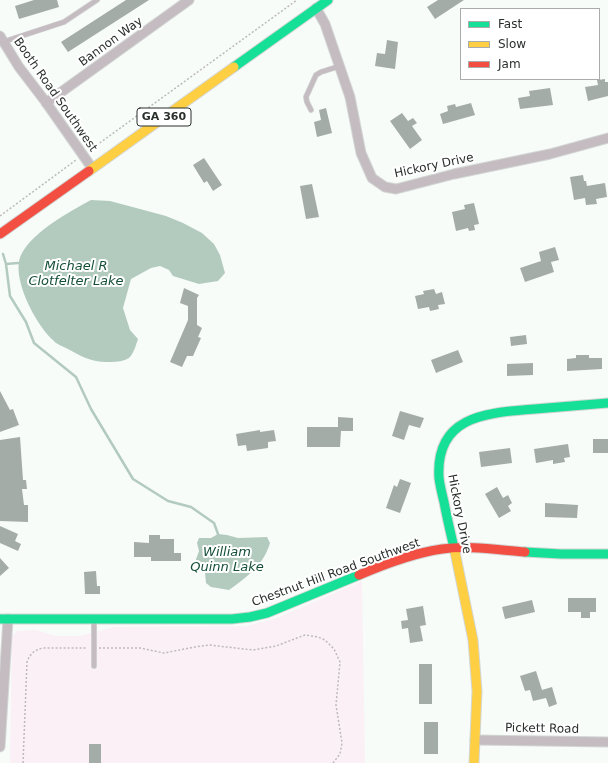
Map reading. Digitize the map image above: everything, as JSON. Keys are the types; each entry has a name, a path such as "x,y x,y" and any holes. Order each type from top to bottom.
{"street":[{"name":"Bannon Way","path":"46,103 189,0"},
{"name":"GA 360","path":"0,234 328,0"},
{"name":"Hickory Drive","path":"316,8 325,24 350,97 361,153 372,178 385,187 396,188 550,154 608,138"},
{"name":"Booth Road Southwest","path":"2,39 19,67 92,168"},
{"name":"Hickory Drive","path":"474,763 477,691 474,647 439,478 439,463 442,450 454,428 470,419 491,413 608,403"},
{"name":"Chestnut Hill Road Southwest","path":"4,619 232,619 267,613 340,582 417,554 454,548 561,554 608,554"},
{"path":"0,747 4,619"},
{"name":"Pickett Road","path":"476,740 608,742"}],"lane":[{"path":"2,39 64,22 97,0"},
{"path":"311,110 306,100 316,75 340,66"},
{"path":"94,619 94,666"}],"path":[{"path":"0,216 297,0"},
{"path":"100,648 140,648 164,653 209,645 253,650 276,646 305,635 310,635 325,640 334,649 340,662 336,705 342,743 340,754 333,763"},
{"path":"23,763 27,662 29,656 38,649 43,648 89,648"}],"shaded area":[{"path":"362,581 365,763 10,763 12,637 17,631 36,630 56,636 79,636 114,627 247,626 277,618"}],"water":[{"name":"Michael R Clotfelter Lake","path":"91,200 110,201 166,216 202,233 214,244 220,255 225,273 218,281 199,284 173,276 169,270 160,266 151,268 131,279 123,308 130,330 138,339 131,356 120,361 98,362 88,359 54,341 46,333 32,312 26,299 19,274 19,262 22,253 35,237 53,223"},
{"name":"William Quinn Lake","path":"218,534 238,538 267,537 270,543 263,558 254,570 229,590 211,587 206,583 205,573 195,562 199,551 197,543 199,538 211,538"}],"building":[{"path":"34,0 57,0 59,7 19,19 15,6"},
{"path":"126,0 149,0 68,52 61,42"},
{"path":"438,0 464,0 435,19 427,7"},
{"path":"387,40 398,42 395,69 375,66 377,53 385,54"},
{"path":"605,79 605,82 608,82 608,96 588,101 585,87 598,85 597,80"},
{"path":"550,88 553,105 520,109 518,98 530,96 529,91"},
{"path":"471,103 475,115 443,124 440,114 448,111 447,106 455,104 456,107"},
{"path":"326,108 332,133 317,137 314,122 321,120 319,110"},
{"path":"402,113 408,121 413,118 417,123 412,126 422,140 410,149 390,121"},
{"path":"204,158 222,185 213,191 207,181 204,183 193,165"},
{"path":"583,175 587,186 605,183 607,197 596,199 597,204 586,205 585,198 574,200 570,177"},
{"path":"312,184 319,217 306,219 300,186"},
{"path":"474,203 479,224 474,225 475,230 469,231 468,228 456,231 452,212 465,209 464,205"},
{"path":"555,247 559,260 551,262 554,272 525,282 520,268 541,261 539,252"},
{"path":"184,288 199,295 197,298 197,325 202,328 198,337 201,338 193,356 187,356 182,367 170,362 188,320 188,306 180,303"},
{"path":"434,289 436,294 442,292 445,304 438,305 439,309 430,311 429,307 418,309 415,296 424,294 423,291"},
{"path":"526,335 527,344 511,346 510,337"},
{"path":"458,350 463,362 436,373 431,360"},
{"path":"576,355 589,355 589,358 602,358 602,369 567,371 567,359 576,358"},
{"path":"533,363 533,375 507,376 507,364"},
{"path":"0,391 10,410 13,409 19,425 0,432"},
{"path":"400,411 424,418 420,428 409,425 404,440 392,436"},
{"path":"338,417 353,418 353,431 341,431 340,447 307,447 307,427 338,427"},
{"path":"260,430 260,432 274,430 276,441 268,442 268,448 247,451 246,445 238,446 236,434"},
{"path":"20,437 23,480 26,480 27,489 22,489 24,505 28,505 28,522 0,521 0,440"},
{"path":"593,439 608,439 608,453 593,453"},
{"path":"568,444 570,457 564,458 565,462 553,464 553,460 536,463 534,449"},
{"path":"510,448 512,463 481,467 479,452"},
{"path":"400,479 411,483 400,513 386,508 394,485 397,487"},
{"path":"497,487 503,498 508,495 512,503 508,506 511,511 499,518 485,494"},
{"path":"545,503 578,505 577,518 545,517"},
{"path":"0,526 18,534 15,541 21,544 18,551 0,543"},
{"path":"149,535 160,535 160,539 174,539 174,553 181,553 181,561 151,561 151,557 134,557 134,542 149,543"},
{"path":"0,558 9,568 0,576"},
{"path":"96,571 97,586 100,586 100,594 85,594 84,572"},
{"path":"568,598 596,598 596,612 590,612 590,618 581,618 581,612 568,612"},
{"path":"532,600 535,612 505,619 502,607"},
{"path":"423,606 426,625 420,626 423,641 410,643 408,628 402,629 401,621 408,620 406,609"},
{"path":"419,664 432,664 432,704 419,704"},
{"path":"536,671 542,690 552,687 557,704 549,707 546,698 533,701 530,690 525,691 520,676"},
{"path":"424,722 438,722 438,754 424,754"},
{"path":"89,744 101,744 101,763 89,763"}],"waterway":[{"path":"3,254 6,264 18,263"},
{"path":"6,264 10,296 26,322 34,343 76,377 91,409 133,479 168,501 191,507 214,523 218,534"}],"traffic: fast":[{"path":"234,67 328,0"},
{"path":"455,552 439,478 440,457 446,441 455,429 468,421 500,412 608,403"},
{"path":"525,552 608,554"},
{"path":"0,619 232,619 250,617 267,613 359,575"}],"traffic: slow":[{"path":"89,171 234,67"},
{"path":"455,552 473,640 477,691 474,763"}],"traffic: jam":[{"path":"0,234 89,171"},
{"path":"359,575 410,556 442,549 473,548 525,552"}]}
